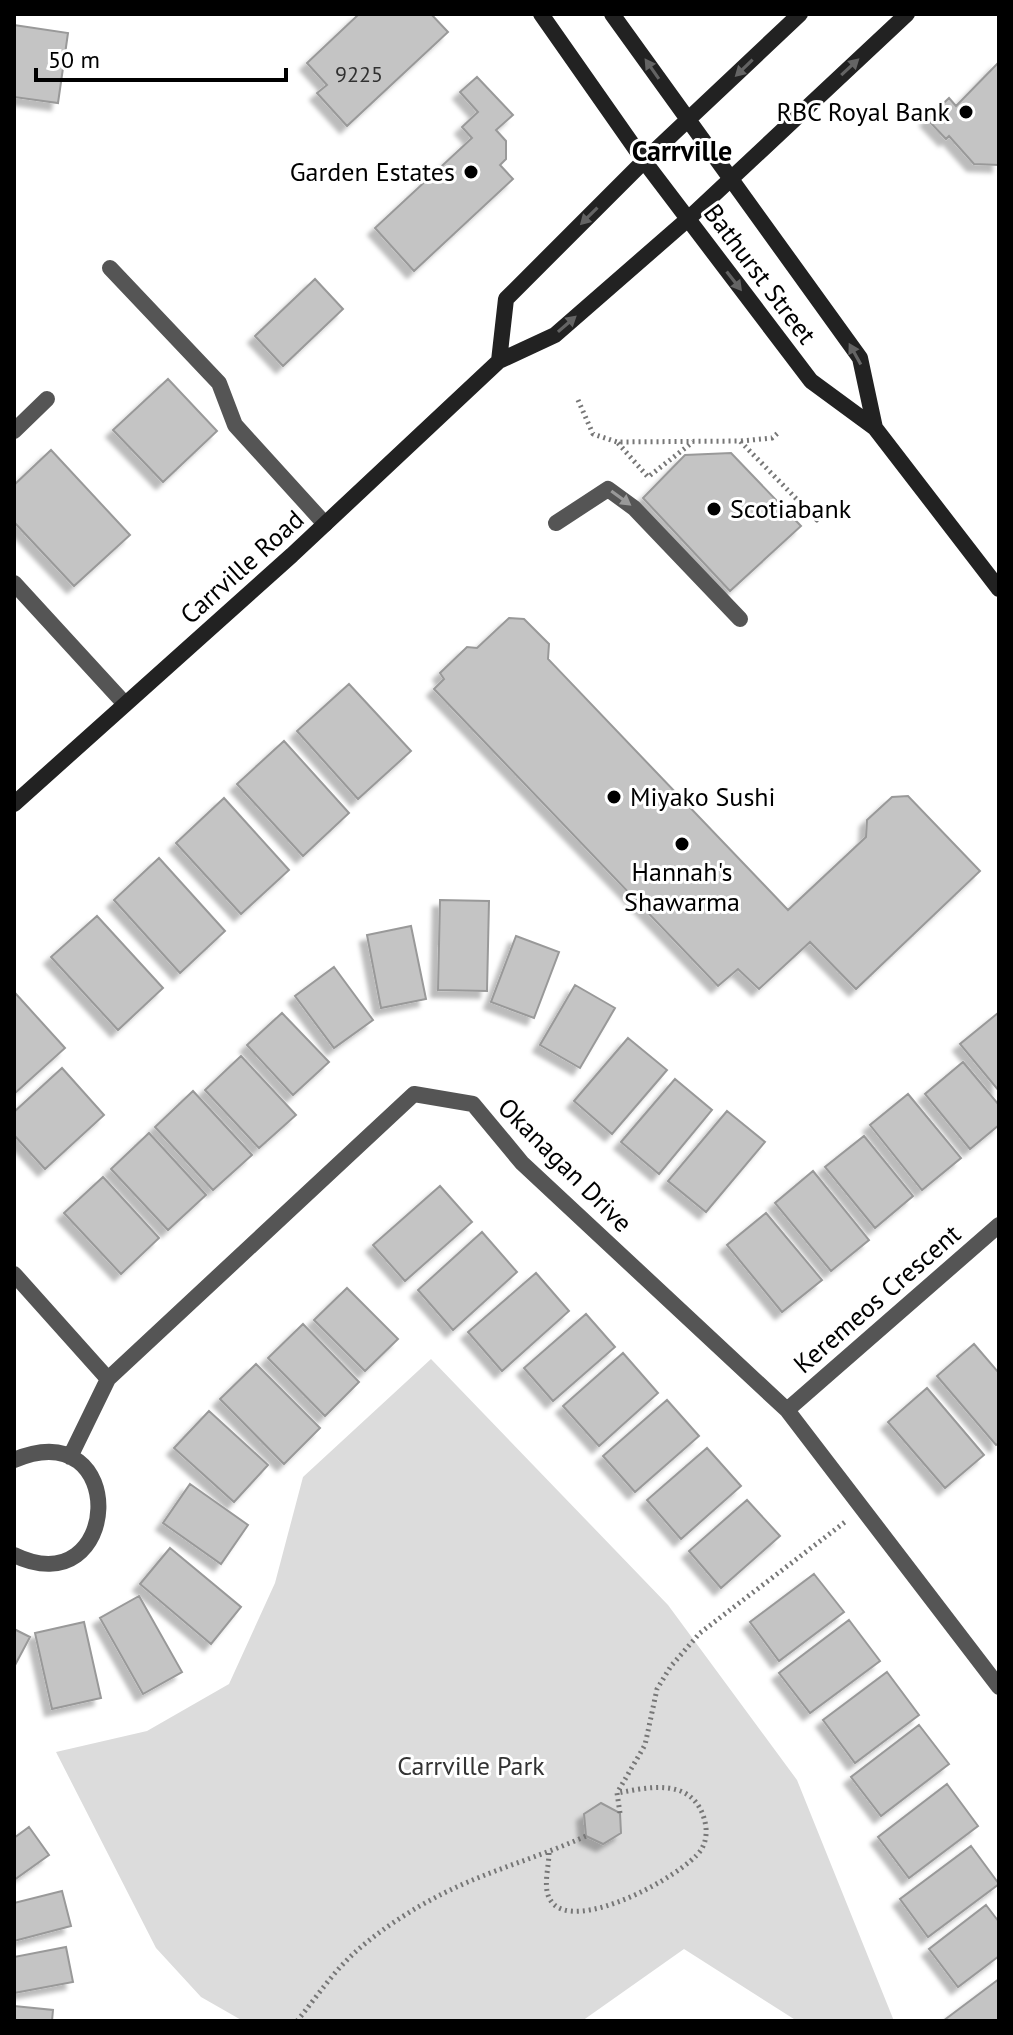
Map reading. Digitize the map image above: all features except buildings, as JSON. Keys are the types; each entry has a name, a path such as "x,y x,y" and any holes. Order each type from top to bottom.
{"main road":[{"name":"Bathurst Street","path":"541,14 644,161 811,381 875,428 999,589"},
{"name":"Bathurst Street","path":"612,14 860,358 875,428"},
{"path":"499,361 506,299 644,161 800,14"},
{"name":"Carrville Road","path":"14,804 325,524 499,361 555,335 688,219 907,14"}],"street":[{"path":"110,268 219,383 235,425 325,524"},
{"path":"14,431 47,399"},
{"path":"556,523 608,489 634,508 740,619"},
{"path":"14,583 125,704"},
{"name":"Okanagan Drive","path":"108,1379 414,1094 473,1104 522,1163 787,1410 999,1687"},
{"name":"Keremeos Crescent","path":"787,1410 999,1225"},
{"path":"14,1274 108,1379 70,1457"},
{"path":"14,1460 32,1452 51,1451 70,1457 84,1468 95,1483 100,1500 100,1518 83,1549 59,1561 32,1563 14,1555"}],"path":[{"path":"578,400 593,434 617,442 740,441 772,438 779,432"},
{"path":"740,441 817,520 832,506"},
{"path":"617,442 648,477 694,442"},
{"path":"620,1813 617,1793 645,1745 657,1689 671,1666 700,1633 845,1522"},
{"path":"549,1853 547,1894 560,1909 572,1912 589,1910 642,1892 691,1861 703,1848 705,1822 692,1796 654,1786 617,1793"},
{"path":"297,2021 353,1954 394,1924 443,1893 586,1836"}],"green space":[{"name":"Carrville Park","path":"431,1359 668,1605 797,1780 894,2021 797,2021 684,1949 582,2021 243,2021 201,1997 156,1948 56,1752 147,1731 229,1684 275,1583 303,1477"}],"place":[{"name":"RBC Royal Bank","path":"966,112"},
{"name":"Garden Estates","path":"471,172"},
{"name":"Scotiabank","path":"714,509"},
{"name":"Miyako Sushi","path":"614,797"},
{"name":"Hannah's Shawarma","path":"682,844"}],"district":[{"name":"Carrville","path":"682,151"}]}
